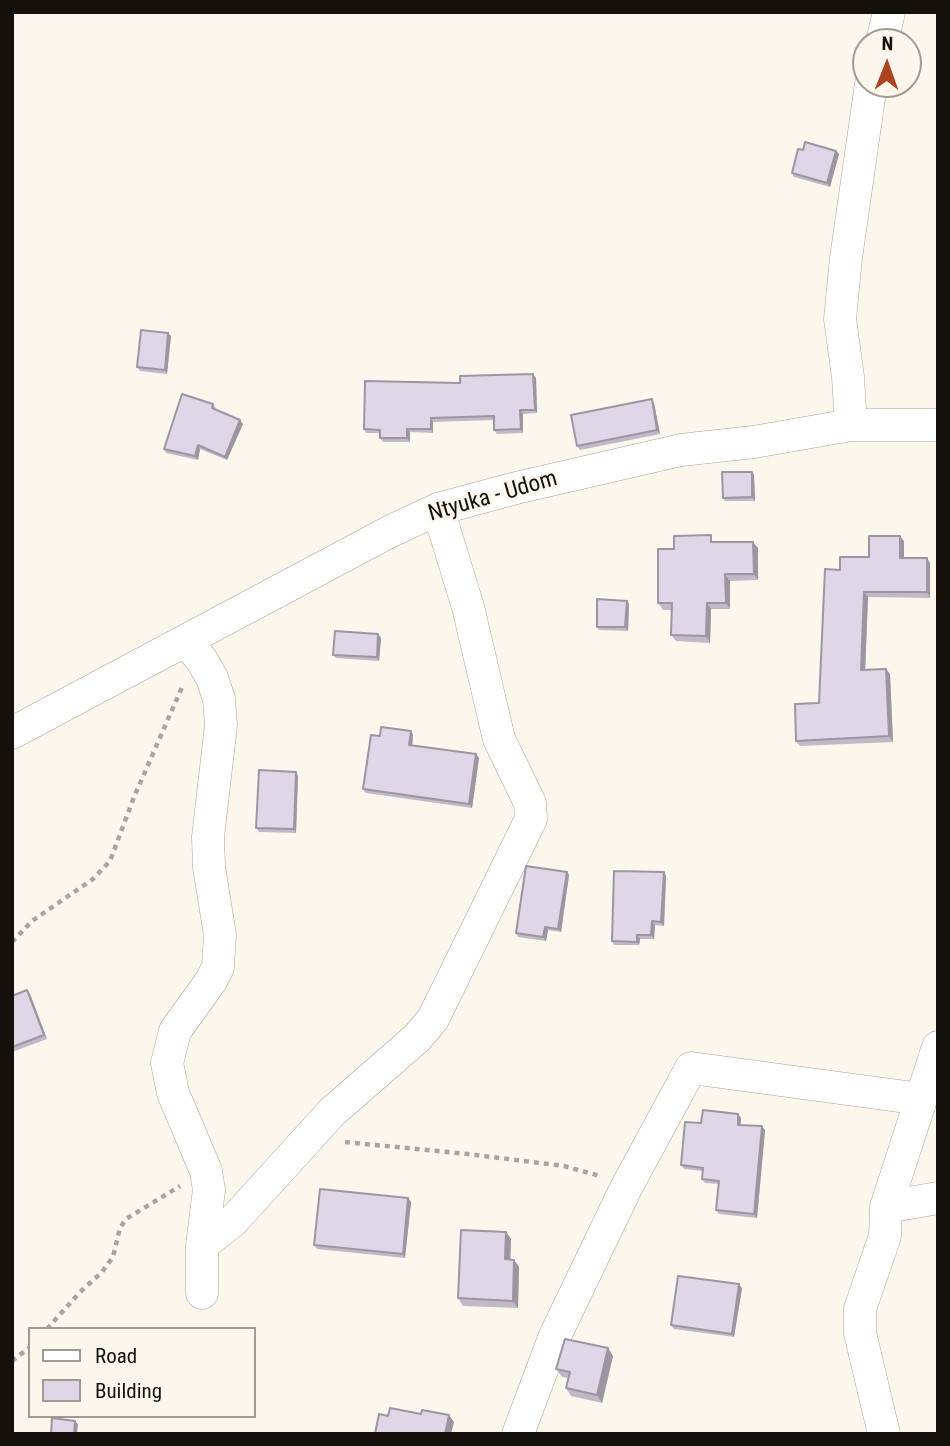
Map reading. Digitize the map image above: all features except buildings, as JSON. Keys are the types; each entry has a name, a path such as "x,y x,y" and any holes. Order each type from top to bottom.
{"street":[{"path":"851,425 840,319 869,98"},
{"name":"Ntyuka - Udom","path":"12,733 193,650 389,532 438,509 681,450 754,442 851,425 938,425"},
{"path":"202,1245 233,1221 306,1140 354,1092 417,1038 433,1019 531,819 530,803 499,739 468,607 438,509"},
{"path":"193,650 212,678 219,699 221,725 208,837 209,867 221,952 211,981 175,1031 167,1063 173,1093 206,1171 208,1205 202,1245 202,1293"},
{"path":"884,1434 860,1333 860,1309 885,1236 886,1207 938,1047"},
{"path":"518,1434 554,1338 626,1188 691,1068 921,1099"},
{"path":"886,1207 938,1198"}],"path":[{"path":"12,942 32,921 93,879 110,861 193,650"},
{"path":"306,1140 434,1150 564,1166 585,1171 626,1188"},
{"path":"49,1327 113,1257 120,1228 126,1219 206,1171"},
{"path":"12,1361 28,1349"}]}
